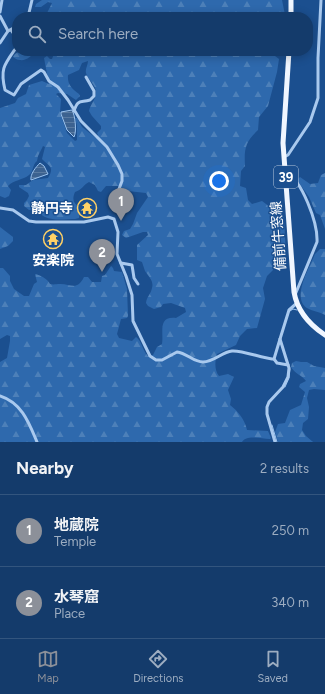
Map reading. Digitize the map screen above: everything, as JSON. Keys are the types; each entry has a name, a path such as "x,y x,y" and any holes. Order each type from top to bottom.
{"main road":[{"path":"291,0 291,12"},
{"name":"備前牛窓線","path":"288,56 284,124 284,157 294,296 308,320 325,335"}],"street":[{"path":"0,12 2,0"},
{"path":"29,12 32,0"},
{"path":"284,157 288,155 306,130 318,98 318,58 321,0"},
{"path":"0,16 12,32"},
{"path":"0,43 10,30"},
{"path":"12,54 0,70 0,76 5,90 14,95 22,82 43,70 49,81 63,94 80,121 107,147 122,174 121,186 112,205"},
{"path":"74,111 78,103 81,101 90,100 94,96 94,91 86,77"},
{"path":"285,171 292,177 308,200 317,236 317,242 294,296"},
{"path":"0,208 13,210 29,220 36,222 84,222 108,217 113,218 116,221 118,229 117,249 120,262 132,295 134,325 146,349 153,358 159,360 180,352 196,361 205,362 233,351 274,359 277,363 288,365"},
{"path":"120,262 132,265 134,278 138,284"},
{"path":"274,359 289,310 297,303"},
{"path":"275,442 267,414 267,407 272,397 285,384 288,377 288,365 280,339"},
{"path":"0,396 6,398 23,412 37,442"}],"green space":[{"path":"42,0 282,0 284,12 48,12 52,3 48,2 41,7 35,7 36,4"},
{"path":"31,56 24,60 19,60 13,57"},
{"path":"47,56 52,59 53,56 275,56 279,59 268,106 259,117 258,130 250,138 246,146 245,166 241,171 240,186 246,188 248,200 252,204 262,201 274,210 281,213 284,218 286,256 276,258 273,270 267,276 263,288 265,299 257,328 247,329 240,336 236,345 217,354 215,362 216,371 219,376 228,374 234,377 228,390 231,399 230,405 241,416 247,430 268,431 271,438 270,439 247,438 242,442 0,442 0,362 7,358 10,336 7,335 0,339 0,268 3,268 10,276 10,281 14,289 24,296 29,296 34,284 37,282 35,274 48,280 50,284 74,286 79,284 84,277 88,277 92,282 101,282 102,276 105,275 111,266 114,271 122,272 127,289 128,316 127,318 121,319 117,334 119,338 132,341 136,337 140,341 148,356 153,355 157,347 162,344 164,322 170,318 176,318 186,312 185,308 171,303 163,304 161,307 154,309 148,306 146,303 152,283 142,262 137,260 137,245 148,235 147,232 126,238 122,235 124,231 130,229 133,224 137,213 148,197 146,193 128,191 124,196 120,197 118,195 121,188 119,186 106,186 101,192 98,191 95,185 89,182 74,194 73,199 75,204 79,207 79,218 52,219 45,217 37,210 29,210 24,206 24,203 29,196 28,193 19,187 19,185 26,185 33,180 48,178 51,169 42,159 45,147 43,146 37,161 34,164 32,172 27,177 13,182 8,186 11,190 9,196 5,198 0,196 0,108 15,103 18,98 26,94 29,85 42,81 49,84 44,58","holes":["88,61 86,73 96,90 95,98 89,111 101,126 101,129 97,133 98,135 96,138 82,127 77,118 75,118 77,125 77,140 75,141 67,133 60,113 61,99 56,94 67,94 76,100 80,96 70,86 68,75 79,70 82,63"]},
{"path":"325,173 325,229 320,215 316,213 309,197 297,180 300,177 310,184 318,183 321,175"},
{"path":"0,227 13,237 13,241 8,246 0,249"},
{"path":"320,249 325,249 325,315 307,308 301,297 301,290 306,274 315,254"},
{"path":"296,361 307,362 314,366 325,368 325,390 309,390 307,398 309,407 308,419 303,423 302,430 313,442 278,442 275,432 278,424 285,423 290,410 301,405 305,392 299,387 300,384 306,381 291,367 292,363"}],"shaded area":[{"path":"72,110 75,123 74,137 67,130 61,114 61,112"},
{"path":"40,163 44,166 48,174 31,180 32,173"}],"waterway":[{"path":"290,311 293,309 297,310"},
{"path":"285,387 289,378 290,369"},
{"path":"272,425 277,442"}],"place":[{"name":"静円寺","path":"87,208"},
{"name":"地蔵院","path":"121,221"},
{"name":"安楽院","path":"53,239"},
{"name":"水琴窟","path":"102,272"}]}
